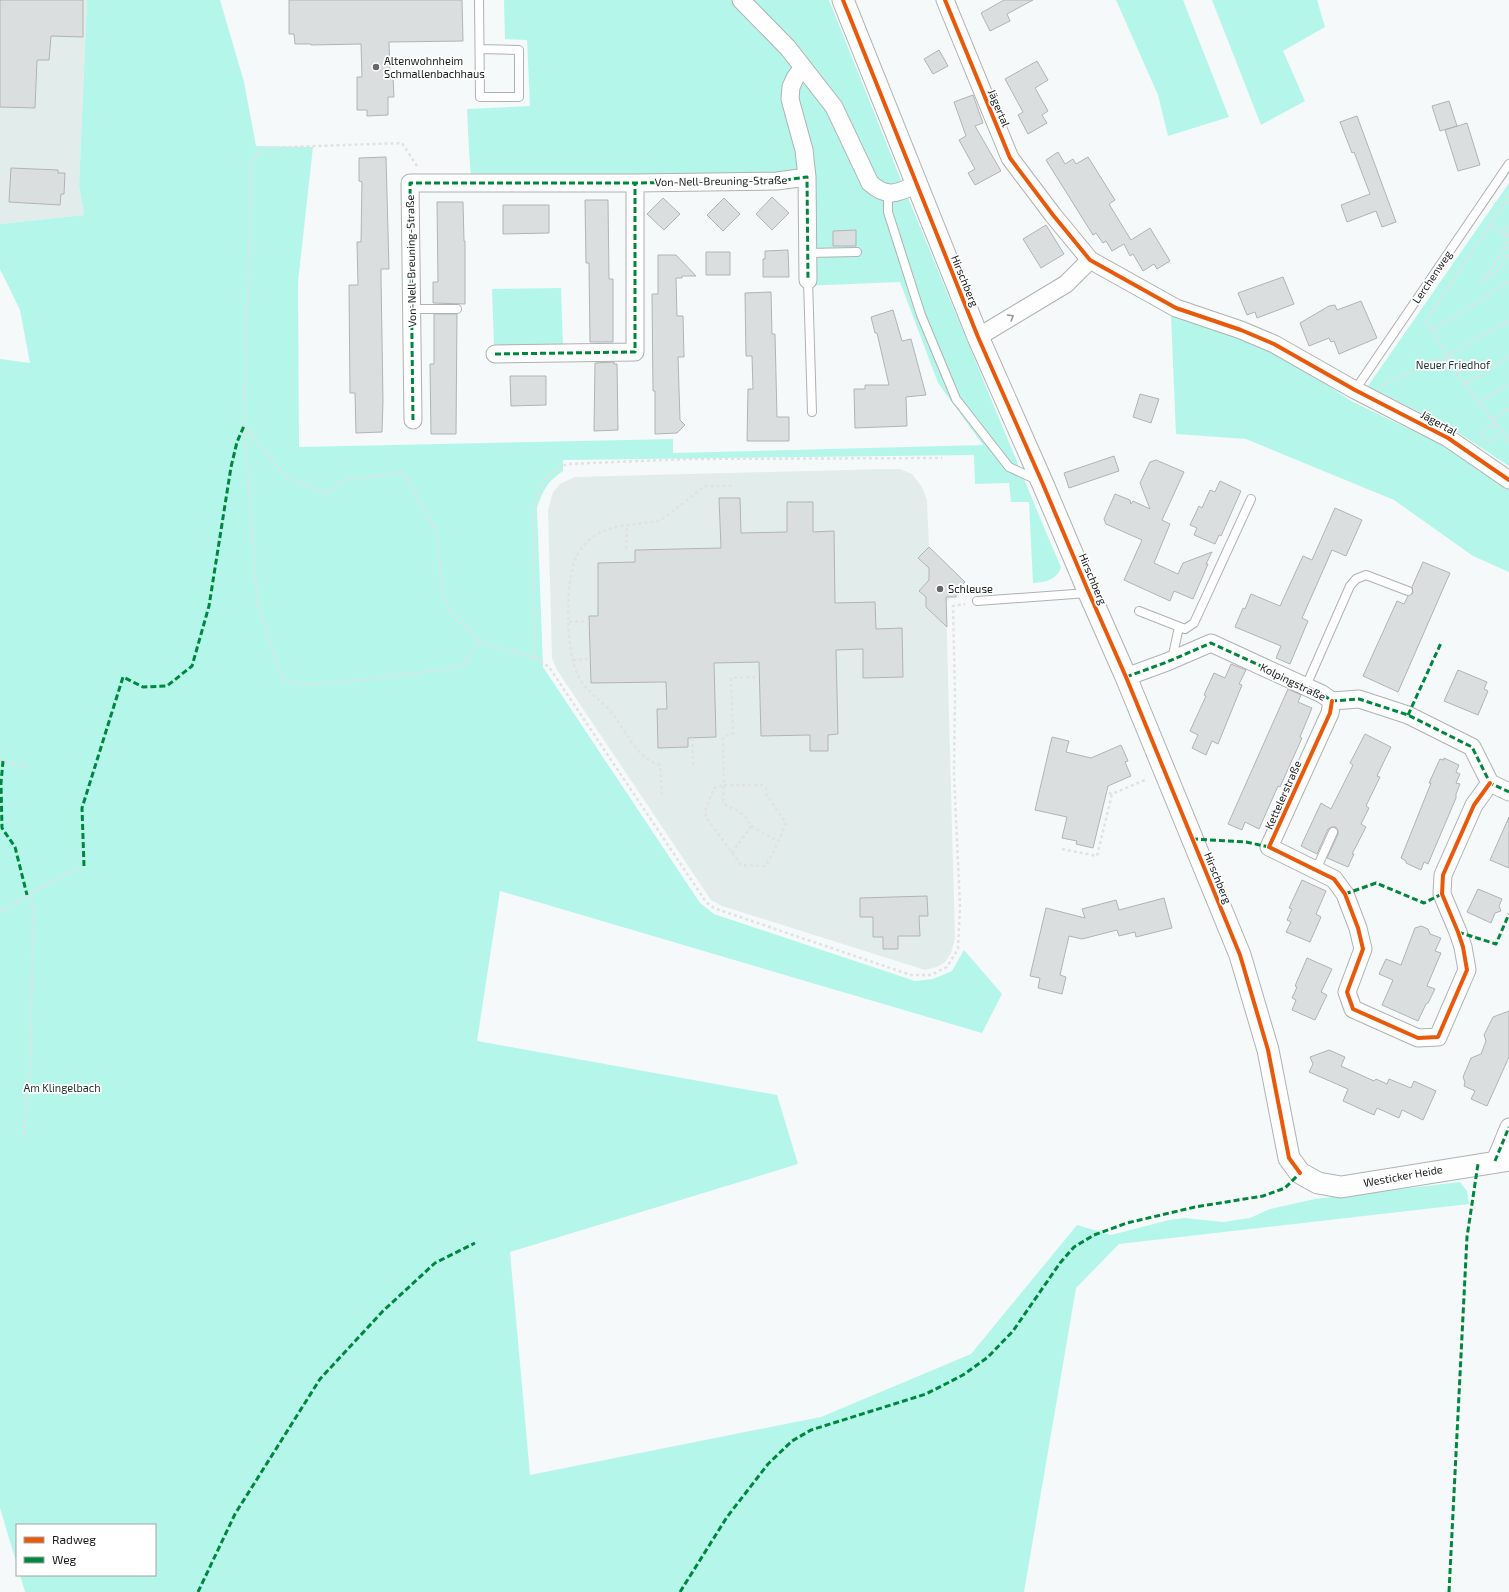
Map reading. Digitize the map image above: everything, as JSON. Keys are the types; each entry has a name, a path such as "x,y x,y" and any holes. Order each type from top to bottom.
{"street":[{"path":"742,0 788,48 834,107 870,182 878,190 888,193 898,193 917,184"},
{"name":"Hirschberg","path":"843,0 978,337 1126,677 1240,955 1268,1050 1290,1158 1300,1173"},
{"name":"Jägertal","path":"945,1 1010,158 1053,215 1090,260 1176,308 1241,330 1274,344 1360,392 1448,438 1509,480"},
{"path":"803,68 795,78 791,87 790,99 804,150 807,177 808,280"},
{"name":"Von-Nell-Breuning-Straße","path":"413,420 410,183 635,183 778,181 807,177"},
{"path":"495,354 635,352 635,183"},
{"path":"978,337 1066,284 1090,260"},
{"name":"Kolpingstraße","path":"1126,677 1172,660 1211,643 1306,686 1332,701 1359,700 1408,715 1472,747 1490,783"},
{"name":"Kettelerstraße","path":"1332,701 1330,713 1269,847 1334,879 1345,894 1358,928 1363,949 1347,992 1353,1009 1418,1038 1438,1037 1466,970 1463,947 1442,894 1444,875 1474,804 1490,783"},
{"path":"1490,783 1509,792"},
{"path":"1502,1160 1509,1127"},
{"name":"Westicker Heide","path":"1300,1173 1318,1183 1341,1187 1502,1160"}],"lane":[{"path":"479,0 480,97 519,97 519,50 480,49"},
{"name":"Lerchenweg","path":"1360,392 1509,164"},
{"path":"888,193 888,212 921,315 956,399 1009,467 1042,482"},
{"path":"808,253 857,252"},
{"path":"808,280 812,412"},
{"path":"412,309 457,309"},
{"path":"1139,611 1185,630 1194,623 1251,499"},
{"path":"1306,686 1350,586 1356,578 1366,575 1408,590"},
{"path":"977,601 1089,593"},
{"path":"1172,660 1179,627"},
{"path":"1316,870 1333,832"}],"path":[{"path":"429,183 402,143 261,148 251,164 244,426 257,598 282,681 313,685 418,673 462,666 479,642"},
{"path":"1509,196 1426,321 1465,384 1509,441"},
{"path":"1491,225 1509,237"},
{"path":"1504,234 1509,227"},
{"path":"1509,240 1482,281 1496,273 1509,254"},
{"path":"1431,331 1509,282"},
{"path":"1360,392 1447,356 1509,320"},
{"path":"1465,384 1509,357"},
{"path":"1479,403 1509,383"},
{"path":"1492,420 1509,409"},
{"path":"244,426 287,478 327,493 345,480 403,472 436,531 442,591 448,609 479,642 535,658 549,667 706,902 714,908 725,912 911,974 931,975 947,967 958,949 960,906 954,775 955,693 953,606 977,601"},
{"path":"1496,426 1487,426 1483,429 1481,433 1484,441 1493,440 1499,430"},
{"path":"535,658 535,506 539,489 547,478 562,466 567,464 686,459 942,458"},
{"path":"662,795 660,765 647,759 630,740 614,715 592,694 580,679 572,660 569,622 569,585 576,556 594,536 609,529 658,521 705,486 732,486"},
{"path":"626,526 626,549"},
{"path":"569,622 589,621"},
{"path":"572,660 590,659"},
{"path":"754,677 731,678 733,733 722,737 724,785 723,800 727,806 739,811 746,817 751,826 778,841"},
{"path":"692,738 693,765"},
{"path":"0,761 27,766"},
{"path":"1103,791 1112,794 1164,771"},
{"path":"724,785 762,785 766,788 766,794 786,823 765,866 741,865 706,818 706,811 714,788 724,785"},
{"path":"1062,849 1097,856 1112,794"},
{"path":"732,853 751,826"},
{"path":"0,912 31,892 84,866"},
{"path":"23,1134 30,1074 33,913 31,892"}],"shaded area":[{"path":"0,0 87,0 79,185 84,215 0,224"},
{"path":"900,469 912,474 922,487 927,500 929,547 965,582 956,592 956,597 951,597 946,602 955,938 951,953 945,962 937,967 925,970 722,906 711,900 557,670 552,658 548,510 553,492 560,484 575,477"}],"green space":[{"name":"Am Klingelbach","path":"87,0 220,0 244,82 256,146 313,147 298,282 299,447 673,439 673,453 983,445 938,383 900,282 801,286 799,187 472,192 467,109 530,106 527,40 505,39 504,0 829,0 911,205 1061,567 1054,578 1033,583 1029,502 1011,502 1009,483 975,484 974,455 563,460 563,471 546,487 537,508 543,667 700,903 714,914 915,981 933,979 952,971 964,950 1002,994 982,1033 500,891 477,1041 777,1095 798,1164 510,1252 530,1475 821,1417 971,1354 1077,1225 1111,1235 1169,1220 1185,1218 1223,1222 1250,1218 1270,1209 1315,1199 1460,1182 1467,1191 1469,1204 1119,1244 1076,1288 1024,1592 25,1592 20,1576 156,1576 156,1524 16,1524 16,1562 0,1508 0,359 30,363 20,310 0,269 0,224 84,215 79,185"},
{"path":"1116,0 1183,0 1229,117 1168,136 1158,95"},
{"path":"1212,0 1317,0 1325,27 1283,51 1305,101 1261,125"},
{"name":"Neuer Friedhof","path":"1509,183 1509,466 1451,428 1368,386"},
{"path":"561,288 563,346 494,348 492,289"},
{"path":"1171,316 1223,330 1263,346 1303,369 1353,402 1459,453 1509,487 1509,572 1473,556 1394,500 1246,439 1176,434"}],"building":[{"path":"0,0 83,0 83,37 51,36 49,60 37,60 35,108 0,107"},
{"name":"Altenwohnheim Schmallenbachhaus","path":"289,0 462,0 463,41 389,42 390,77 393,77 394,97 388,97 388,115 367,116 367,110 357,110 357,77 362,77 361,44 295,44 294,34 289,34"},
{"path":"1004,0 1033,0 1007,14 1010,21 990,31 981,13"},
{"path":"939,50 948,66 933,74 924,59"},
{"path":"1037,61 1048,80 1035,88 1048,111 1042,115 1047,123 1028,134 1018,115 1023,112 1005,79"},
{"path":"973,95 983,123 975,126 1001,171 975,185 968,173 975,169 959,140 966,136 954,102"},
{"path":"1449,101 1457,126 1440,131 1432,106"},
{"path":"1357,116 1396,222 1382,227 1376,211 1347,222 1341,205 1370,194 1354,152 1352,153 1340,122"},
{"path":"1467,123 1480,165 1458,171 1445,130"},
{"path":"1058,152 1065,164 1073,159 1076,164 1088,157 1115,200 1109,204 1131,240 1150,228 1170,261 1157,269 1154,264 1143,271 1133,254 1130,256 1124,244 1112,251 1106,241 1103,243 1096,233 1093,235 1046,160"},
{"path":"386,157 389,269 381,269 382,432 356,433 355,393 350,393 349,285 358,285 357,242 361,242 362,182 359,181 359,158"},
{"path":"11,168 58,170 58,173 65,173 64,194 61,194 60,205 9,202"},
{"path":"772,197 789,213 772,230 756,214"},
{"path":"663,198 680,214 664,230 647,214"},
{"path":"724,198 740,214 723,231 707,215"},
{"path":"585,200 608,200 609,279 613,279 613,342 590,342 589,263 586,263"},
{"path":"437,202 463,202 465,241 465,304 433,303 433,282 438,282"},
{"path":"503,205 549,205 549,233 503,234"},
{"path":"1046,225 1064,254 1041,268 1023,239"},
{"path":"856,230 856,246 833,246 833,231"},
{"path":"788,250 789,277 763,277 763,259 765,259 765,251"},
{"path":"706,252 730,252 730,275 706,275"},
{"path":"658,255 676,255 696,276 682,276 682,278 676,278 677,316 683,316 684,357 678,357 680,420 685,425 677,433 655,434 652,294 658,294"},
{"path":"1283,277 1294,304 1257,318 1255,312 1247,315 1238,293"},
{"path":"771,292 772,334 775,334 777,417 789,417 789,441 747,441 748,389 753,389 752,356 746,356 745,293"},
{"path":"1361,301 1377,338 1339,354 1334,341 1331,342 1329,338 1309,346 1300,323 1329,306 1335,305 1337,310"},
{"path":"893,310 902,341 911,339 926,395 906,397 907,426 855,428 854,389 865,389 865,385 889,385 877,333 875,333 871,317"},
{"path":"434,314 457,314 456,434 431,434 430,364 434,364"},
{"path":"614,362 614,364 617,364 618,430 594,431 595,363"},
{"path":"510,376 546,376 546,405 511,406"},
{"path":"1140,394 1159,399 1151,423 1133,417"},
{"path":"1114,456 1119,471 1069,488 1064,473"},
{"path":"1156,460 1184,472 1162,520 1170,524 1154,563 1178,574 1183,563 1212,552 1193,599 1174,591 1170,601 1124,580 1142,540 1106,524 1104,519 1115,494 1130,500 1131,504 1133,501 1150,509 1140,483 1150,462"},
{"path":"1220,481 1241,491 1221,536 1219,535 1215,544 1194,535 1197,528 1190,525 1199,506 1202,508 1210,490 1215,492"},
{"path":"719,498 740,498 741,533 787,532 787,502 813,502 813,532 834,531 835,603 875,602 876,629 902,628 903,677 863,678 863,649 836,650 838,734 828,735 828,751 810,751 810,735 761,736 759,662 714,663 716,737 688,738 688,747 658,748 657,709 667,709 666,682 591,683 589,616 598,616 598,563 635,562 635,550 721,548"},
{"path":"1335,508 1362,520 1346,556 1332,550 1302,618 1308,621 1290,664 1276,658 1281,646 1235,627 1251,594 1280,606 1303,556 1312,560"},
{"name":"Schleuse","path":"929,547 965,582 956,592 956,597 946,597 947,627 926,607 926,597 919,591 929,580 929,568 918,558"},
{"path":"1423,562 1450,573 1398,692 1363,676 1397,601 1404,604 1408,596 1413,593 1412,587"},
{"path":"1231,664 1246,670 1239,684 1242,685 1218,744 1212,741 1206,755 1192,748 1198,735 1190,731 1206,696 1204,695 1214,673 1225,678"},
{"path":"1458,670 1487,682 1484,689 1488,691 1478,715 1444,701"},
{"path":"1288,689 1301,695 1298,702 1312,708 1300,737 1302,738 1259,829 1245,822 1242,830 1228,824"},
{"path":"1365,734 1391,747 1377,776 1380,777 1366,806 1369,808 1361,824 1366,827 1352,854 1354,854 1348,867 1327,858 1338,834 1336,827 1328,829 1317,854 1301,846 1321,803 1331,809 1353,765 1350,763"},
{"path":"1052,737 1069,741 1066,752 1091,758 1121,745 1128,761 1125,762 1131,776 1108,786 1093,848 1076,844 1077,841 1062,838 1067,817 1035,810"},
{"path":"1444,758 1459,765 1456,772 1460,774 1456,783 1460,784 1456,798 1428,864 1424,862 1421,870 1406,863 1406,861 1401,858 1431,783 1429,783 1440,759 1444,760"},
{"path":"1509,817 1509,868 1490,860"},
{"path":"1302,880 1326,891 1316,914 1321,917 1310,942 1286,932 1291,922 1287,920 1292,909 1289,908"},
{"path":"1478,889 1502,899 1499,906 1501,911 1495,913 1491,923 1467,912"},
{"path":"927,896 928,916 919,916 920,936 898,936 898,949 883,949 883,937 873,937 873,917 860,917 860,898"},
{"path":"1164,898 1172,928 1136,937 1135,932 1119,936 1117,930 1082,939 1069,936 1060,975 1066,977 1062,994 1038,988 1040,978 1030,976 1046,908 1085,918 1082,909 1116,900 1119,910"},
{"path":"1421,926 1428,929 1430,934 1441,938 1435,951 1441,953 1427,986 1435,989 1418,1021 1382,1005 1393,980 1379,974 1386,959 1401,965 1415,928"},
{"path":"1307,958 1332,969 1321,992 1327,995 1315,1020 1292,1010 1296,1000 1292,998 1297,987 1295,986"},
{"path":"1509,1011 1509,1057 1487,1106 1471,1099 1475,1091 1464,1086 1465,1082 1463,1077 1471,1058 1481,1054 1486,1041 1484,1035 1493,1017"},
{"path":"1329,1050 1345,1057 1341,1066 1374,1081 1376,1079 1387,1084 1389,1079 1411,1088 1414,1081 1436,1091 1423,1120 1402,1110 1399,1118 1377,1108 1374,1115 1343,1101 1348,1089 1309,1072 1313,1064 1310,1057"}],"marked path":[{"path":"413,420 410,183 635,183 777,181 807,177 808,280"},
{"path":"495,354 635,352 635,183"},
{"path":"84,866 82,808 123,677 143,687 167,686 192,666 209,606 231,467 237,442 244,426"},
{"path":"1126,677 1167,662 1211,643 1322,694 1332,701 1359,699 1408,715 1472,747 1490,783 1509,792"},
{"path":"1408,715 1441,643"},
{"path":"3,761 1,783 2,828 15,847 27,895"},
{"path":"1192,839 1246,842 1269,847"},
{"path":"1345,894 1376,883 1424,903 1442,894"},
{"path":"1458,932 1496,944 1509,914"},
{"path":"1495,1161 1509,1127"},
{"path":"1449,1592 1467,1237 1478,1164"},
{"path":"680,1592 727,1517 768,1464 792,1441 811,1430 926,1394 963,1375 988,1357 1013,1331 1060,1263 1074,1247 1094,1235 1127,1223 1195,1207 1263,1196 1285,1188 1300,1173"},
{"path":"198,1592 235,1514 320,1379 383,1311 435,1263 475,1243"}],"cycle path":[{"path":"843,0 978,337 1126,677 1240,955 1268,1050 1289,1158 1300,1173"},
{"path":"945,0 1010,158 1053,215 1090,260 1176,308 1241,330 1274,344 1355,390 1448,438 1509,480"},
{"path":"1332,701 1330,713 1269,847 1334,879 1345,894 1358,928 1363,949 1347,992 1353,1009 1418,1038 1438,1037 1467,970 1463,947 1442,894 1443,875 1474,805 1490,783"}],"place":[{"name":"Altenwohnheim Schmallenbachhaus","path":"376,67"},
{"name":"Schleuse","path":"940,589"}]}
